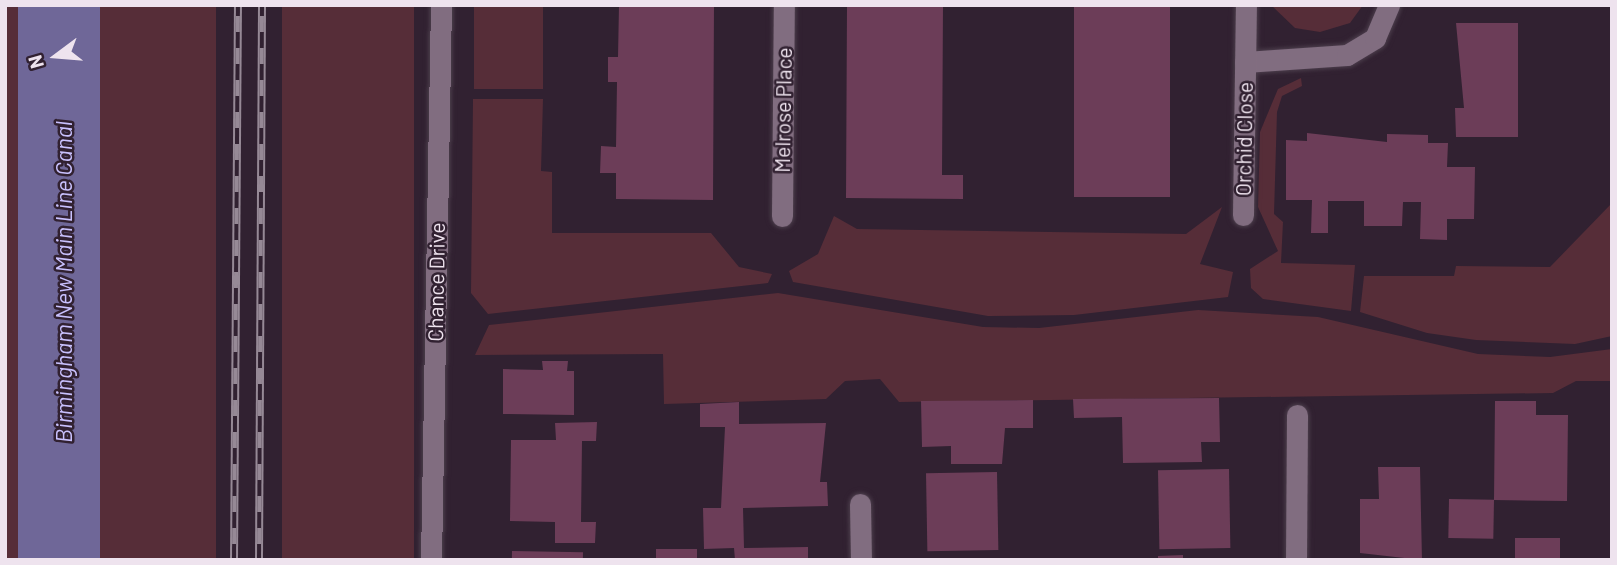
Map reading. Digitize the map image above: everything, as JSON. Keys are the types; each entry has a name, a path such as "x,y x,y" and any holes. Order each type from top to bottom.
{"street":[{"name":"Chance Drive","path":"431,560 440,5"},
{"name":"Melrose Place","path":"782,216 784,5"},
{"name":"Orchid Close","path":"1243,215 1246,5"},
{"name":"Orchid Close","path":"1245,62 1348,55 1375,38 1389,5"},
{"path":"1296,560 1297,415"},
{"path":"860,504 861,560"}],"shaded area":[{"path":"5,5 216,5 216,560 5,560"},
{"path":"282,5 414,5 414,560 282,560"},
{"path":"474,5 543,5 543,89 474,89"},
{"path":"1271,5 1363,5 1350,23 1320,32 1295,28"},
{"path":"1301,78 1302,86 1282,96 1277,112 1274,214 1283,222 1281,263 1355,265 1351,311 1263,299 1251,288 1250,269 1278,251 1258,207 1260,132 1278,89"},
{"path":"473,99 543,99 541,171 552,172 552,233 711,233 739,267 772,274 768,283 488,314 471,293"},
{"path":"1612,203 1612,336 1575,344 1476,340 1427,333 1360,312 1364,276 1454,276 1456,266 1550,267"},
{"path":"1222,207 1200,264 1233,272 1228,297 1074,315 988,316 793,282 789,271 818,254 834,216 857,229 1186,234"},
{"path":"778,293 983,327 1039,328 1198,310 1318,317 1478,354 1550,357 1612,349 1612,381 1576,381 1553,393 899,402 880,379 845,381 826,399 664,404 663,354 475,355 489,325"}],"water":[{"name":"Birmingham New Main Line Canal","path":"18,5 100,5 100,560 18,560"}],"building":[{"path":"619,5 714,5 713,200 616,199 616,173 600,173 601,146 616,147 617,82 608,82 608,57 618,57"},
{"path":"847,5 943,5 942,175 963,175 963,199 846,198"},
{"path":"1074,5 1170,5 1170,197 1074,197"},
{"path":"1456,23 1518,23 1518,137 1456,137 1455,108 1464,108"},
{"path":"1307,133 1387,142 1387,134 1428,135 1428,143 1448,143 1447,167 1475,167 1474,219 1447,219 1447,240 1420,239 1421,202 1403,202 1402,226 1364,226 1364,201 1328,201 1328,233 1311,233 1312,200 1286,200 1286,140 1307,141"},
{"path":"542,361 568,361 567,371 574,371 574,415 503,414 503,369 543,370"},
{"path":"1219,398 1220,442 1201,442 1202,462 1123,463 1122,417 1074,418 1073,399"},
{"path":"1033,400 1033,428 1005,428 1002,464 951,464 951,446 922,447 921,401"},
{"path":"1495,401 1536,401 1536,415 1568,415 1567,501 1494,500"},
{"path":"739,402 739,424 826,423 820,482 827,482 828,506 743,508 744,548 808,547 808,560 735,560 734,548 704,549 703,508 721,508 725,427 700,427 700,404"},
{"path":"597,422 596,441 582,441 581,522 596,522 595,543 555,543 555,522 510,521 511,440 556,440 555,423"},
{"path":"1378,467 1420,467 1422,560 1360,553 1360,499 1379,499"},
{"path":"1229,469 1230,548 1159,549 1158,470"},
{"path":"997,472 998,550 927,551 926,473"},
{"path":"1449,499 1494,500 1493,539 1448,538"},
{"path":"1515,538 1560,538 1560,560 1515,560"},
{"path":"656,549 697,549 697,560 656,560"},
{"path":"512,551 583,552 583,560 512,560"},
{"path":"1183,555 1183,560 1158,560 1158,556"}],"railway":[{"path":"234,560 238,5"},
{"path":"259,560 262,5"}]}
